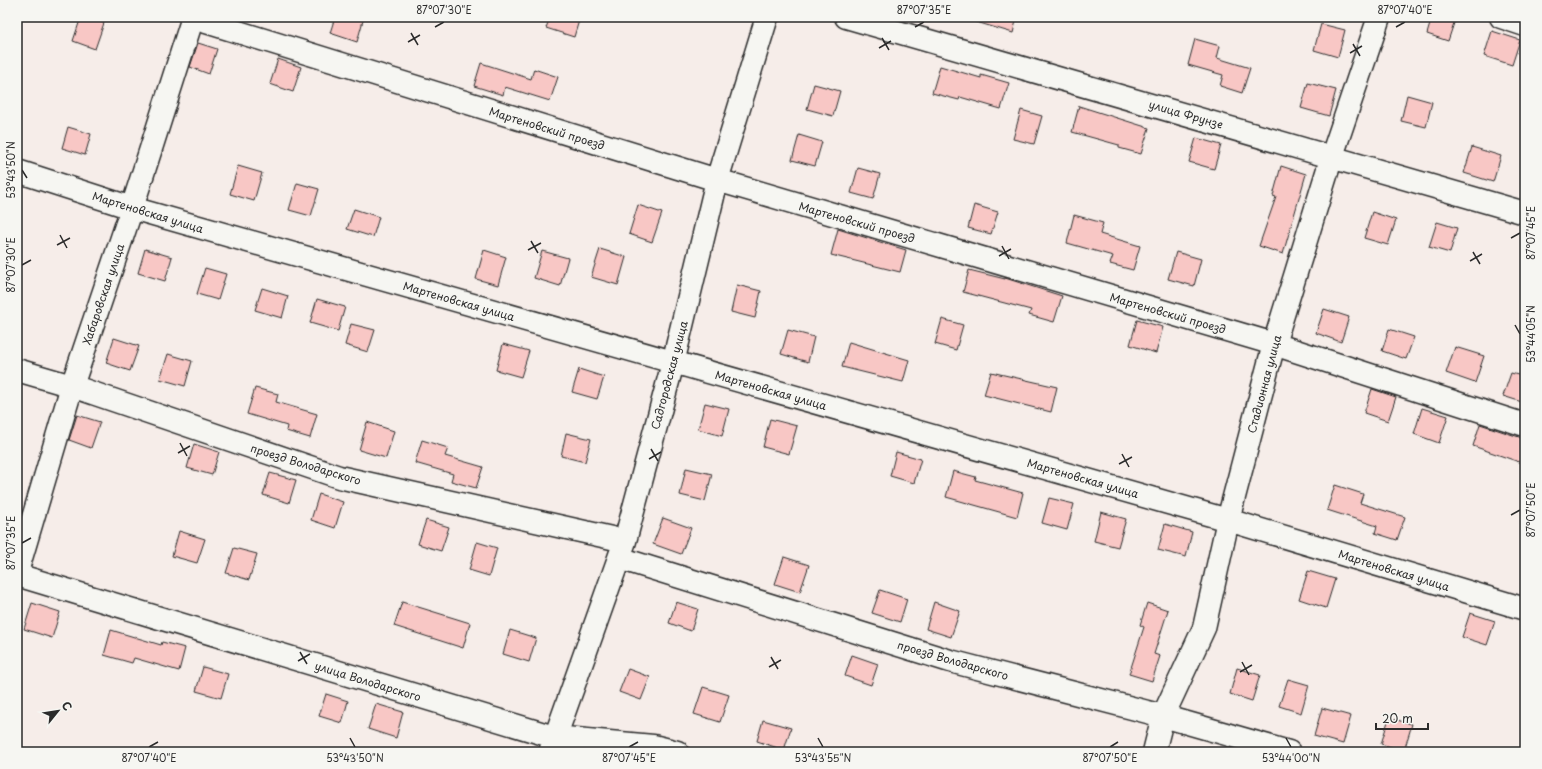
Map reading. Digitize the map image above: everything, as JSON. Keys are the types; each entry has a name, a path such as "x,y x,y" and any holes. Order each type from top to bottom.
{"street":[{"name":"Мартеновский проезд","path":"192,17 717,180 1274,344 1525,425"},
{"name":"Хабаровская улица","path":"17,572 72,386 132,208 192,17"},
{"name":"Садгородская улица","path":"552,744 622,549 673,363 717,180 767,17"},
{"name":"улица Фрунзе","path":"846,17 1332,156 1525,213"},
{"name":"Стадионная улица","path":"1154,752 1163,716 1204,628 1228,520 1274,344 1332,156 1379,17"},
{"path":"1501,17 1525,25"},
{"name":"Мартеновская улица","path":"17,171 132,208 1228,520 1525,609"},
{"name":"проезд Володарского","path":"17,370 72,386 339,477 622,549 950,661 1163,716 1289,752"},
{"name":"улица Володарского","path":"17,575 552,744 653,746 677,752"}],"building":[{"path":"81,17 88,17 104,23 95,49 73,41"},
{"path":"335,17 364,17 357,42 330,33"},
{"path":"550,17 580,17 574,37 546,28"},
{"path":"973,17 1017,17 1013,33 973,21"},
{"path":"1432,17 1456,17 1448,41 1427,34"},
{"path":"1321,24 1345,30 1338,57 1314,50"},
{"path":"1492,31 1520,40 1512,65 1484,56"},
{"path":"1195,39 1220,46 1217,58 1250,68 1242,93 1220,86 1223,75 1188,65"},
{"path":"198,43 217,49 209,74 190,67"},
{"path":"278,59 301,67 293,92 270,84"},
{"path":"481,63 531,79 534,69 558,77 550,101 505,87 503,95 474,86"},
{"path":"940,66 981,78 981,75 1009,83 1001,109 960,97 959,100 932,93"},
{"path":"1308,83 1336,90 1329,116 1301,108"},
{"path":"814,84 840,91 833,116 807,109"},
{"path":"1407,95 1432,102 1426,127 1401,121"},
{"path":"1079,106 1149,128 1141,154 1119,148 1119,145 1072,132"},
{"path":"1021,110 1042,116 1034,144 1013,139"},
{"path":"68,127 91,134 85,155 62,148"},
{"path":"799,135 822,142 815,166 792,160"},
{"path":"1196,138 1221,145 1214,169 1189,162"},
{"path":"1472,147 1501,156 1493,182 1464,173"},
{"path":"238,166 262,173 254,201 230,194"},
{"path":"1281,166 1306,174 1283,254 1259,246 1276,197 1273,196"},
{"path":"858,168 880,174 873,199 851,193"},
{"path":"297,183 319,189 311,216 289,210"},
{"path":"638,205 662,213 652,242 629,234"},
{"path":"974,205 998,212 991,234 968,228"},
{"path":"354,209 379,217 373,237 347,229"},
{"path":"1372,212 1396,220 1388,245 1364,238"},
{"path":"1074,215 1103,223 1100,234 1140,246 1133,270 1110,264 1113,256 1067,243"},
{"path":"1437,222 1457,228 1450,253 1429,247"},
{"path":"838,229 906,250 900,272 831,255"},
{"path":"145,249 172,257 165,281 138,273"},
{"path":"600,249 626,257 618,285 591,277"},
{"path":"484,250 506,257 498,285 476,279"},
{"path":"542,251 568,258 560,286 534,278"},
{"path":"1176,252 1201,259 1194,286 1168,279"},
{"path":"205,268 226,274 218,300 197,294"},
{"path":"969,270 1005,278 1062,296 1054,322 1029,315 1031,310 963,292"},
{"path":"737,285 761,291 755,318 731,312"},
{"path":"262,288 288,296 282,318 255,310"},
{"path":"317,299 345,307 338,331 310,323"},
{"path":"1324,309 1349,317 1341,342 1316,333"},
{"path":"942,319 963,325 956,350 935,344"},
{"path":"1137,320 1163,327 1156,353 1130,345"},
{"path":"351,324 375,330 368,352 345,345"},
{"path":"1389,329 1414,337 1406,359 1382,351"},
{"path":"788,330 814,337 808,362 781,354"},
{"path":"114,338 139,346 130,371 106,363"},
{"path":"849,342 909,360 903,382 842,367"},
{"path":"503,344 529,351 521,377 496,370"},
{"path":"1455,347 1484,356 1475,383 1446,373"},
{"path":"168,354 192,361 185,386 160,379"},
{"path":"579,369 604,377 597,399 572,392"},
{"path":"991,372 1057,387 1051,412 984,395"},
{"path":"1511,373 1525,377 1525,403 1503,396"},
{"path":"255,388 278,394 276,402 317,414 310,438 286,431 287,426 247,414"},
{"path":"1372,389 1396,397 1388,421 1364,413"},
{"path":"705,403 729,409 722,436 698,429"},
{"path":"1422,408 1448,416 1439,443 1414,434"},
{"path":"77,415 100,422 91,448 69,440"},
{"path":"770,419 797,426 789,454 763,447"},
{"path":"367,422 394,431 386,458 359,450"},
{"path":"1480,424 1525,439 1525,464 1473,446"},
{"path":"566,433 591,439 585,462 561,456"},
{"path":"422,440 448,448 445,456 483,467 476,488 451,481 453,474 415,463"},
{"path":"194,444 219,452 212,475 187,468"},
{"path":"896,452 921,459 914,483 890,476"},
{"path":"686,468 712,474 705,501 680,495"},
{"path":"953,471 976,477 975,480 1023,493 1017,517 946,497"},
{"path":"270,473 296,480 289,503 263,495"},
{"path":"1335,485 1363,494 1360,503 1405,517 1397,540 1375,533 1377,526 1327,510"},
{"path":"319,494 343,502 335,528 311,520"},
{"path":"1049,498 1074,504 1067,530 1042,523"},
{"path":"1101,512 1126,519 1118,547 1094,541"},
{"path":"663,518 691,528 681,554 653,544"},
{"path":"426,520 449,527 441,551 418,544"},
{"path":"1165,524 1192,532 1186,557 1158,550"},
{"path":"179,531 205,539 197,563 172,556"},
{"path":"477,542 497,548 489,576 469,570"},
{"path":"234,548 257,554 249,580 226,573"},
{"path":"784,557 809,565 800,592 775,584"},
{"path":"1308,571 1335,579 1326,608 1299,599"},
{"path":"880,590 907,599 900,622 872,613"},
{"path":"402,602 470,623 463,648 394,626"},
{"path":"676,602 698,609 691,631 669,623"},
{"path":"934,602 960,611 951,637 926,629"},
{"path":"32,603 60,612 52,638 24,629"},
{"path":"1147,603 1168,610 1154,654 1160,656 1152,681 1129,674 1144,627 1140,625"},
{"path":"1470,613 1495,621 1487,645 1462,637"},
{"path":"111,630 161,645 162,642 185,648 179,671 134,658 132,663 104,655"},
{"path":"510,630 536,638 529,662 503,654"},
{"path":"852,655 878,664 871,685 845,676"},
{"path":"203,667 228,674 221,698 196,691"},
{"path":"1237,668 1260,675 1252,701 1230,694"},
{"path":"628,669 650,677 641,700 619,692"},
{"path":"1288,679 1309,685 1301,713 1279,706"},
{"path":"703,687 729,695 720,722 694,714"},
{"path":"326,694 348,701 342,723 319,716"},
{"path":"376,704 403,712 396,738 368,729"},
{"path":"1322,708 1351,716 1343,744 1314,736"},
{"path":"1389,718 1412,724 1404,751 1381,744"},
{"path":"763,720 791,728 784,750 757,741"}]}
